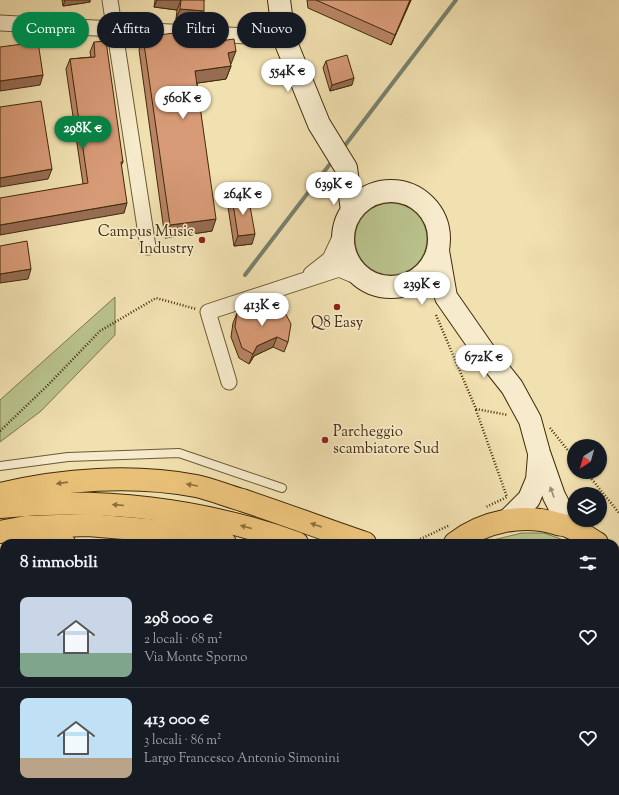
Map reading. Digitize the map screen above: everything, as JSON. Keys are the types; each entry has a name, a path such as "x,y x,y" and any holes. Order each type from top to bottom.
{"main road":[{"path":"0,494 24,488 115,479 169,482 198,486 355,539"},
{"path":"0,507 59,504 107,504 156,509 207,517 284,539"},
{"path":"454,533 464,536 485,526 508,520 529,519 550,521 567,526"},
{"path":"0,532 26,527 88,525 183,533 208,539"},
{"path":"570,527 590,539"},
{"path":"13,539 28,539"}],"street":[{"path":"110,0 112,12"},
{"path":"279,0 281,12"},
{"path":"0,23 97,28"},
{"path":"164,32 237,35"},
{"path":"118,48 148,247"},
{"path":"288,48 319,124 346,168 352,210"},
{"path":"346,168 383,191"},
{"path":"304,280 330,259 343,231 346,220 360,201 383,191 399,192 414,197 426,207 435,220 439,235 438,251 446,298 512,388 530,420 539,453 554,496 567,521"},
{"path":"343,231 342,245 346,258 353,270 363,279"},
{"path":"229,382 208,312 339,269 374,285 387,288 400,287 412,283 424,275 432,264 438,251"},
{"path":"412,283 446,298"},
{"path":"508,520 529,499 537,480 539,453"}],"lane":[{"path":"0,466 68,457 179,453 282,488"}],"path":[{"path":"0,431 47,386 100,331 156,298 208,312"},
{"path":"476,409 507,497 480,510"},
{"path":"592,479 619,513"},
{"path":"429,539 454,533"}],"green space":[{"path":"391,203 411,209 421,219 427,239 421,259 411,269 391,275 371,269 361,259 355,239 361,219 371,209"},
{"path":"115,297 115,335 41,411 0,442 0,400"},
{"path":"522,533 544,533 561,539 497,539"}],"building":[{"path":"181,0 204,0 204,11 180,9"},
{"path":"316,0 410,0 395,35"},
{"path":"172,33 172,48 229,48 229,40 234,39 236,51 228,53 231,66 195,71 216,219 170,225 145,48 164,48 164,34"},
{"path":"94,42 97,42 97,48 107,48 123,162 121,162 127,203 0,225 0,198 88,183 70,59 95,57"},
{"path":"12,45 12,48 39,48 43,75 0,81 0,47"},
{"path":"347,55 354,78 332,85 326,61"},
{"path":"41,101 52,169 0,178 0,107"},
{"path":"248,195 255,234 238,236 232,197"},
{"path":"27,241 31,269 0,274 0,246"},
{"path":"270,300 283,309 291,324 288,342 277,337 257,346 253,354 242,348 235,327 237,313 247,315 263,311"}],"waterway":[{"path":"343,148 456,0"},
{"path":"245,275 330,164"}],"place":[{"name":"Campus Music Industry","path":"202,240"},
{"name":"Q8 Easy","path":"337,307"},
{"name":"Parcheggio scambiatore Sud","path":"325,440"}]}
